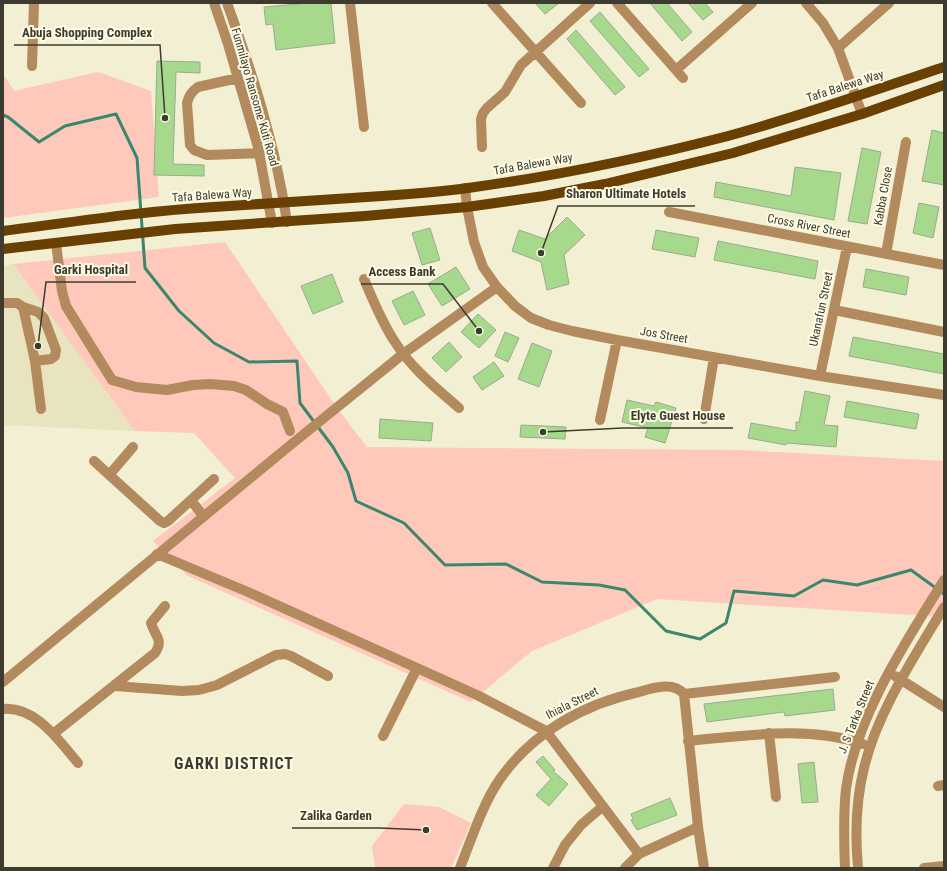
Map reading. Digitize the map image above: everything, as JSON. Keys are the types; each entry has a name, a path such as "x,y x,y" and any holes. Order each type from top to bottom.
{"main road":[{"name":"Tafa Balewa Way","path":"3,231 174,210 284,203 466,188 538,178 658,153 730,135 944,67"},
{"path":"3,249 175,229 287,222 467,207 544,196 648,174 733,153 862,114 944,85"}],"street":[{"path":"32,66 34,3"},
{"name":"Funmilayo Ransome Kuti Road","path":"214,3 228,44 260,153 272,223"},
{"name":"Funmilayo Ransome Kuti Road","path":"227,3 254,82 273,149 287,222"},
{"path":"350,3 364,127"},
{"path":"492,3 581,103"},
{"path":"482,147 481,119 486,108 505,92 521,65 590,3"},
{"path":"617,3 683,78"},
{"path":"676,70 752,3"},
{"path":"806,3 823,23 838,48 862,114"},
{"path":"838,48 889,3"},
{"path":"238,78 198,87 193,90 187,103 190,145 194,150 207,155 260,153"},
{"name":"Kabba Close","path":"886,254 906,142"},
{"name":"Jos Street","path":"466,188 467,207 474,242 483,267 497,287 516,306 531,318 549,325 617,340 820,376 944,395"},
{"name":"Cross River Street","path":"669,212 944,265"},
{"path":"56,243 62,291 66,306 112,380 136,387 167,390 192,385 210,384 234,386 246,390 267,404 283,412 290,431"},
{"name":"Ukanafun Street","path":"820,376 847,247"},
{"path":"364,279 387,328 403,354 433,386 459,408"},
{"path":"3,682 203,516 403,354 497,287"},
{"path":"3,303 17,304 38,312 44,318 56,350 55,356 34,361"},
{"path":"23,307 34,361 41,409"},
{"path":"834,310 944,332"},
{"path":"600,420 617,340"},
{"path":"704,419 714,357"},
{"path":"110,474 133,447"},
{"path":"94,460 164,523 214,479"},
{"path":"191,500 203,516"},
{"path":"157,554 248,592 477,695 546,731 639,854"},
{"name":"J. S Tarka Street","path":"845,868 844,812 846,788 858,742 889,672 944,580"},
{"path":"53,734 155,653 159,647 159,639 151,623 165,606"},
{"name":"J. S Tarka Street","path":"858,868 858,804 864,768 870,746 886,709 901,680 944,607"},
{"path":"114,686 182,691 199,690 217,685 276,655 285,654 328,676"},
{"path":"383,736 417,668"},
{"path":"889,672 944,707"},
{"path":"704,868 688,741 684,694 835,677"},
{"name":"Ihiala Street","path":"460,868 487,802 499,779 530,744 546,731 592,706 617,696 672,686 680,689 684,694"},
{"path":"3,709 16,710 31,716 44,724 78,763"},
{"path":"770,733 776,797"},
{"path":"688,741 770,733 814,734 831,736 870,746"},
{"path":"553,868 565,845 577,830 602,807"},
{"path":"625,868 639,854 698,827"},
{"path":"924,868 944,866"}],"shaded area":[{"path":"98,72 151,91 159,197 3,218 3,74 14,91"},
{"path":"225,242 337,408 367,447 739,450 944,461 944,617 657,599 532,651 471,702 188,576 153,541 235,478 194,433 135,431 13,264"},
{"path":"13,264 135,431 3,425 3,266"},
{"path":"404,804 439,807 471,823 451,868 375,868 372,846"}],"building":[{"path":"308,3 331,3 335,43 276,50 273,24 266,25 264,7"},
{"path":"535,3 559,3 545,14"},
{"path":"650,3 667,3 692,32 682,41"},
{"path":"688,3 705,3 713,12 703,20"},
{"path":"600,12 649,69 639,77 590,21"},
{"path":"576,30 625,87 615,95 567,39"},
{"path":"157,61 200,62 200,73 176,72 173,164 204,165 204,176 154,175"},
{"path":"932,130 944,133 944,185 922,181"},
{"path":"862,148 881,152 867,224 848,221"},
{"path":"795,167 841,173 834,220 714,197 716,182 791,196"},
{"path":"919,203 939,207 933,238 913,233"},
{"path":"567,217 585,235 564,255 569,284 547,290 541,262 512,251 519,230 545,239"},
{"path":"430,228 440,260 422,265 412,233"},
{"path":"656,230 699,238 695,257 652,249"},
{"path":"718,241 818,261 815,279 714,260"},
{"path":"456,267 470,289 442,306 428,284"},
{"path":"866,269 909,277 906,295 863,287"},
{"path":"332,274 343,302 313,314 301,286"},
{"path":"413,291 425,315 404,325 392,301"},
{"path":"478,314 496,330 479,348 461,332"},
{"path":"505,332 519,338 508,362 495,356"},
{"path":"853,337 944,354 944,374 849,356"},
{"path":"449,342 462,357 446,372 432,358"},
{"path":"532,343 552,351 539,387 518,379"},
{"path":"494,362 504,376 482,390 473,377"},
{"path":"805,391 830,396 824,425 838,426 836,447 787,443 786,445 748,438 751,423 796,431 796,422 799,422"},
{"path":"627,400 654,406 656,402 676,408 665,443 645,437 648,428 622,422"},
{"path":"847,401 919,414 916,429 844,417"},
{"path":"380,419 433,423 431,441 379,438"},
{"path":"521,425 566,427 565,439 520,437"},
{"path":"833,689 835,710 785,716 784,712 707,722 704,704"},
{"path":"543,756 555,770 553,771 568,784 549,806 536,795 551,779 536,762"},
{"path":"814,762 818,802 802,803 798,764"},
{"path":"670,798 677,815 637,830 631,820 633,819 631,814"}],"waterway":[{"path":"3,115 8,117 39,142 65,126 116,114 137,158 145,268 179,311 214,343 249,362 297,361 300,403 333,447 348,473 356,501 404,523 445,565 506,564 542,582 599,585 625,590 666,631 700,639 726,623 734,591 794,596 823,580 857,585 911,570 944,594"}],"place":[{"name":"Abuja Shopping Complex","path":"165,118"},
{"name":"Sharon Ultimate Hotels","path":"541,253"},
{"name":"Access Bank","path":"479,331"},
{"name":"Garki Hospital","path":"38,346"},
{"name":"Elyte Guest House","path":"543,432"},
{"name":"Zalika Garden","path":"426,830"}],"district":[{"name":"GARKI DISTRICT","path":"234,763"}]}
